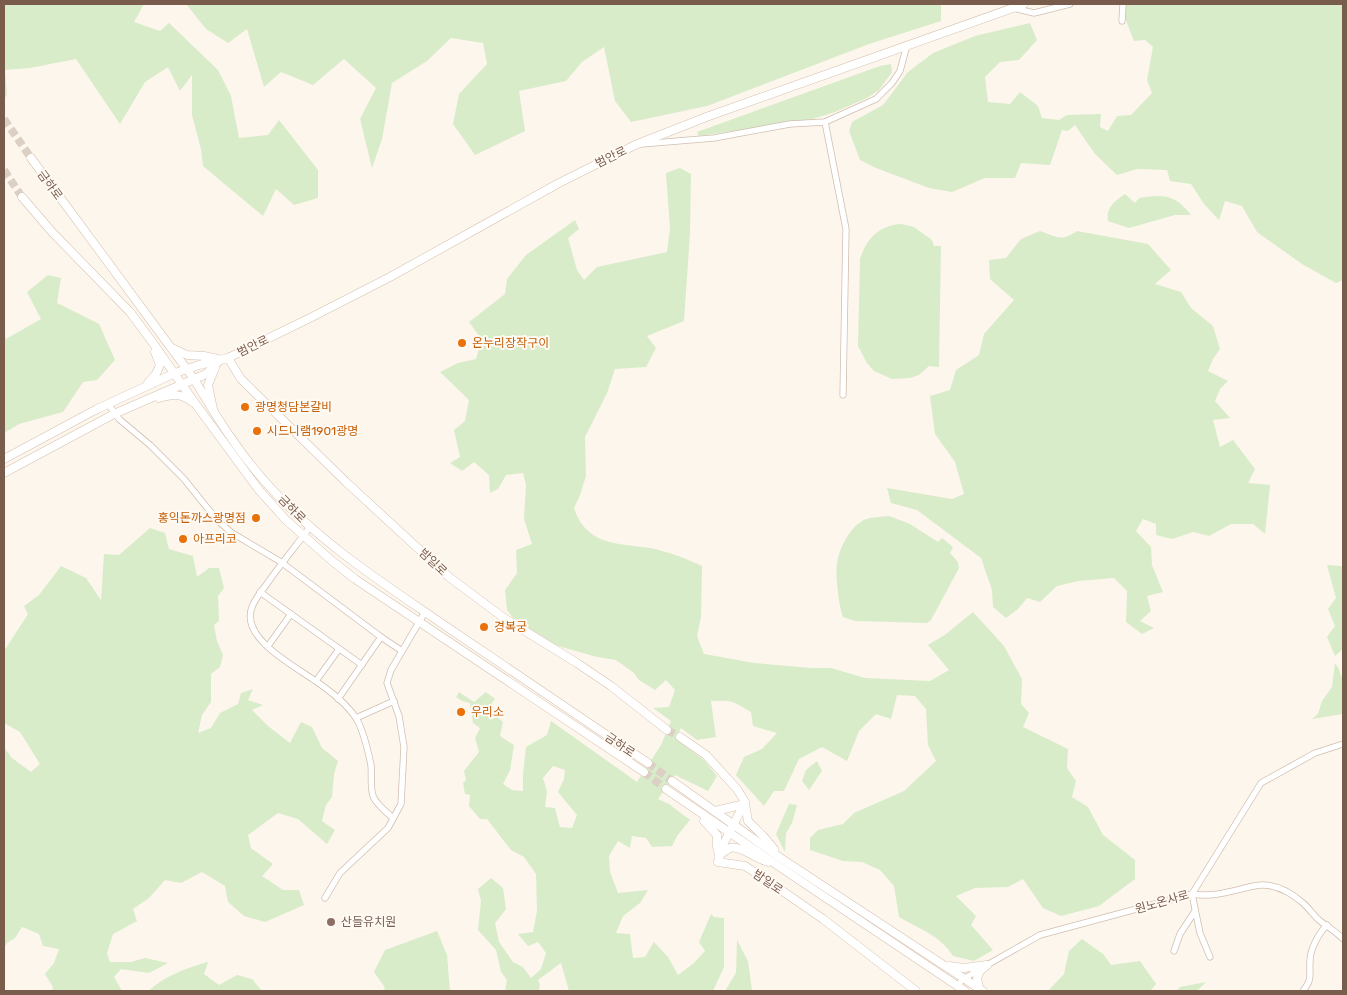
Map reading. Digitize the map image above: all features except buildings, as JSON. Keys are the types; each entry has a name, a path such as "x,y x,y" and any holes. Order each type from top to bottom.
{"main road":[{"name":"범안로","path":"4,459 108,404 175,373 228,358 390,277 559,183 635,145 709,116 1024,4"},
{"name":"금하로","path":"31,158 194,379 214,412 259,474 310,528 358,566 424,612 648,763"},
{"name":"금하로","path":"22,197 52,232 130,312 259,490 304,536 355,579 644,772"},
{"path":"144,387 156,374 160,365 154,351 153,342"},
{"path":"169,346 187,355 204,356 220,360 210,376 208,385 214,412"},
{"name":"밤일로","path":"228,358 241,379 346,482 449,577 504,618 611,686 667,730"},
{"name":"범안로","path":"4,473 114,414 206,374 220,360"},
{"path":"145,401 178,395 185,397 197,406"},
{"path":"680,737 706,755 737,789 745,804 748,821 764,837 779,857"},
{"path":"672,781 779,857 981,990"},
{"path":"666,789 965,991"},
{"path":"689,804 716,832 719,855"},
{"path":"715,811 745,804"},
{"path":"719,855 745,804"},
{"path":"719,855 730,848 738,848 758,859 776,865"},
{"name":"밤일로","path":"719,855 718,862 745,866 823,919 916,991"},
{"path":"947,966 961,968 987,964"},
{"path":"981,990 977,978 987,964"}],"street":[{"path":"1012,8 1034,12 1070,4"},
{"path":"1122,21 1123,4"},
{"path":"635,145 714,138 782,126 825,122 876,99 892,83 900,71 907,45"},
{"path":"825,122 846,229 843,395"},
{"path":"108,404 114,414 164,458 184,479 205,506 232,533 281,562 381,637 402,650"},
{"path":"310,528 281,562 260,592 252,605 250,622 253,630 268,646 292,666 316,681 338,699 356,718 362,732 371,766 373,796 393,818"},
{"path":"260,592 362,665"},
{"path":"325,898 340,873 388,828 401,804 404,747 399,716 387,683 391,670 424,612"},
{"path":"268,646 291,614"},
{"path":"338,699 381,637"},
{"path":"316,681 339,649"},
{"path":"356,718 394,701"},
{"name":"원노온사로","path":"957,986 965,978 987,964 1040,935 1192,894 1261,783 1315,753 1343,744"},
{"path":"1210,957 1200,933 1192,894 1212,895 1256,885 1269,885 1280,888 1305,904 1320,921 1343,939"},
{"path":"1174,951 1180,934 1195,911"},
{"path":"1303,991 1310,982 1310,958 1322,930 1327,925"}],"green space":[{"path":"4,4 144,4 134,22 160,31 169,23 218,70 231,96 239,138 268,135 279,120 318,170 318,198 294,205 276,189 263,216 203,166 201,149 192,115 192,75 180,91 168,67 145,82 120,124 76,59 30,68 5,70 7,95 4,99"},
{"path":"186,4 941,4 941,21 869,44 707,106 631,122 615,101 604,47 582,62 566,81 519,91 525,131 475,155 453,124 459,94 487,64 483,43 451,38 427,61 392,83 382,139 372,168 360,119 376,88 344,59 313,85 281,72 264,87 247,29 228,43 206,29"},
{"path":"1126,4 1343,4 1343,280 1336,283 1302,264 1257,232 1242,206 1225,201 1219,220 1204,204 1191,184 1170,181 1167,170 1137,169 1117,175 1095,154 1075,125 1068,131 1062,130 1050,165 1021,163 1015,178 985,178 952,192 929,188 860,160 849,131 852,122 883,105 908,72 933,53 975,36 1030,23 1037,40 1019,60 1000,62 985,77 988,102 1010,104 1020,92 1038,106 1042,118 1059,120 1067,115 1101,114 1100,127 1108,131 1117,116 1131,115 1152,93 1147,80 1153,47 1145,40 1134,41 1125,18"},
{"path":"891,64 892,72 879,90 867,98 835,112 813,119 699,136 697,132 880,66"},
{"path":"680,168 691,174 690,233 684,321 647,336 656,348 646,367 615,369 607,393 585,437 586,476 574,508 579,520 586,530 604,540 650,548 702,566 701,617 697,636 704,654 754,663 831,668 865,678 930,681 949,670 928,645 946,634 973,612 1004,646 1022,679 1021,704 1029,713 1023,727 1068,749 1067,768 1076,781 1072,797 1088,807 1103,835 1135,860 1135,879 1099,906 1061,916 1043,908 1023,879 1008,887 975,888 956,896 976,916 971,925 993,950 974,961 953,956 942,943 929,933 899,917 894,886 880,870 862,862 843,861 810,850 810,838 818,830 843,824 854,813 904,791 936,761 928,745 926,709 915,696 897,695 891,719 876,714 859,731 847,761 822,747 799,759 784,791 774,791 764,806 736,775 744,757 762,749 777,733 753,726 751,712 736,703 711,701 716,737 697,740 681,728 676,739 704,760 717,776 708,791 675,775 658,799 669,804 690,820 677,836 672,846 652,847 646,838 632,836 630,848 618,841 609,856 610,872 618,893 648,890 640,903 623,916 616,933 630,934 633,958 645,957 654,942 668,957 678,975 694,963 705,951 699,942 711,914 714,917 724,918 724,967 713,991 569,991 561,963 538,980 540,985 539,991 505,991 507,980 501,972 496,950 478,930 481,901 478,889 491,878 503,888 506,909 495,923 499,942 513,962 523,967 531,978 541,969 546,953 538,942 528,946 518,934 533,932 537,911 536,874 524,857 511,850 487,819 480,819 469,806 470,795 465,794 463,783 466,780 464,771 479,752 475,738 480,728 473,723 470,703 456,697 459,692 474,702 486,692 495,699 488,708 490,720 497,717 503,722 500,736 514,745 510,770 503,784 512,790 523,791 526,747 547,735 551,721 637,782 661,745 671,721 653,708 669,707 675,690 666,680 655,690 639,680 634,673 616,660 597,657 551,644 517,623 507,610 505,590 517,573 516,550 532,544 524,519 526,485 523,473 506,475 498,489 490,493 489,475 474,462 462,471 450,463 460,457 454,430 465,421 469,400 440,372 458,363 476,359 482,340 469,322 505,294 507,279 526,255 575,220 579,229 568,238 577,270 584,280 597,267 667,252 670,228 666,173","holes":["553,766 565,770 564,779 558,792 577,815 572,828 560,827 555,808 545,807 547,791 543,778"]},
{"path":"1125,194 1135,203 1139,198 1168,197 1180,203 1191,215 1175,215 1129,228 1108,221 1110,208"},
{"path":"902,224 914,227 932,240 934,246 941,246 939,367 929,366 919,375 910,378 892,379 874,371 867,363 858,346 860,259 866,245 875,234 887,227"},
{"path":"1040,231 1055,237 1063,237 1077,231 1148,244 1171,270 1155,284 1181,292 1191,308 1213,326 1220,349 1208,371 1228,381 1220,389 1215,401 1230,418 1213,420 1220,447 1233,440 1255,469 1248,483 1270,485 1265,534 1253,524 1231,524 1209,536 1193,532 1172,539 1156,535 1156,524 1143,519 1136,531 1151,547 1152,565 1163,592 1147,596 1151,611 1140,621 1154,628 1142,634 1126,622 1127,591 1114,578 1078,581 1057,586 1040,602 1027,598 1018,609 1006,618 993,607 992,590 981,558 917,510 891,503 887,488 952,499 964,494 955,462 935,434 930,396 950,390 956,370 979,355 984,334 1014,300 990,279 989,260 1006,258 1021,239"},
{"path":"48,275 61,278 57,303 99,324 115,360 97,380 83,382 63,412 19,424 4,433 4,334 6,339 41,319 27,292"},
{"path":"889,516 910,524 938,542 942,538 953,547 950,553 958,562 959,568 931,620 927,623 855,621 843,617 837,582 837,568 838,557 843,544 860,522 869,518"},
{"path":"150,528 165,533 169,549 193,556 197,577 209,568 219,568 224,588 218,596 219,621 214,625 217,641 223,655 220,667 211,674 211,702 202,715 198,733 211,728 220,713 238,704 241,693 253,689 248,700 263,705 252,710 268,726 290,743 301,722 312,727 322,748 338,761 334,774 332,797 326,805 322,821 335,830 327,844 298,819 278,813 248,835 251,848 273,864 262,876 283,890 299,890 304,905 265,922 244,916 228,902 225,886 202,872 181,883 165,880 149,898 133,909 137,921 113,934 107,953 110,962 131,962 145,958 168,963 149,973 121,969 114,977 122,991 52,991 53,987 45,974 54,963 59,949 43,946 39,934 22,927 15,938 7,943 4,948 4,747 12,758 31,772 40,764 20,732 4,723 4,648 6,648 28,614 24,606 39,595 61,566 86,578 101,600 104,554 119,555"},
{"path":"1327,565 1341,566 1343,568 1343,649 1335,656 1327,637 1335,626 1328,609 1336,598"},
{"path":"1335,663 1343,677 1343,714 1312,719 1318,714 1322,701 1332,687"},
{"path":"817,761 822,771 809,790 802,781 806,770"},
{"path":"789,804 797,805 792,823 786,833 785,852 776,834"},
{"path":"437,931 447,955 450,991 385,991 384,986 374,972 385,950"},
{"path":"1082,939 1103,954 1111,965 1140,961 1156,984 1150,991 1048,991 1064,974 1069,951"},
{"path":"737,940 748,961 752,991 725,991 736,973"},
{"path":"208,962 204,974 219,985 237,975 252,979 262,991 148,991 176,973"},
{"path":"1206,982 1197,991 1177,991 1180,987"}],"tunnel":[{"path":"4,119 31,158"},
{"path":"4,170 22,197"},
{"path":"667,730 680,737"},
{"path":"648,763 672,781"},
{"path":"644,772 666,789"}],"place":[{"name":"온누리장작구이","path":"462,343"},
{"name":"광명청담본갈비","path":"245,407"},
{"name":"시드니램1901광명","path":"257,431"},
{"name":"홍익돈까스광명점","path":"256,518"},
{"name":"아프리코","path":"183,539"},
{"name":"경복궁","path":"484,627"},
{"name":"우리소","path":"461,712"},
{"name":"산들유치원","path":"331,922"}]}
